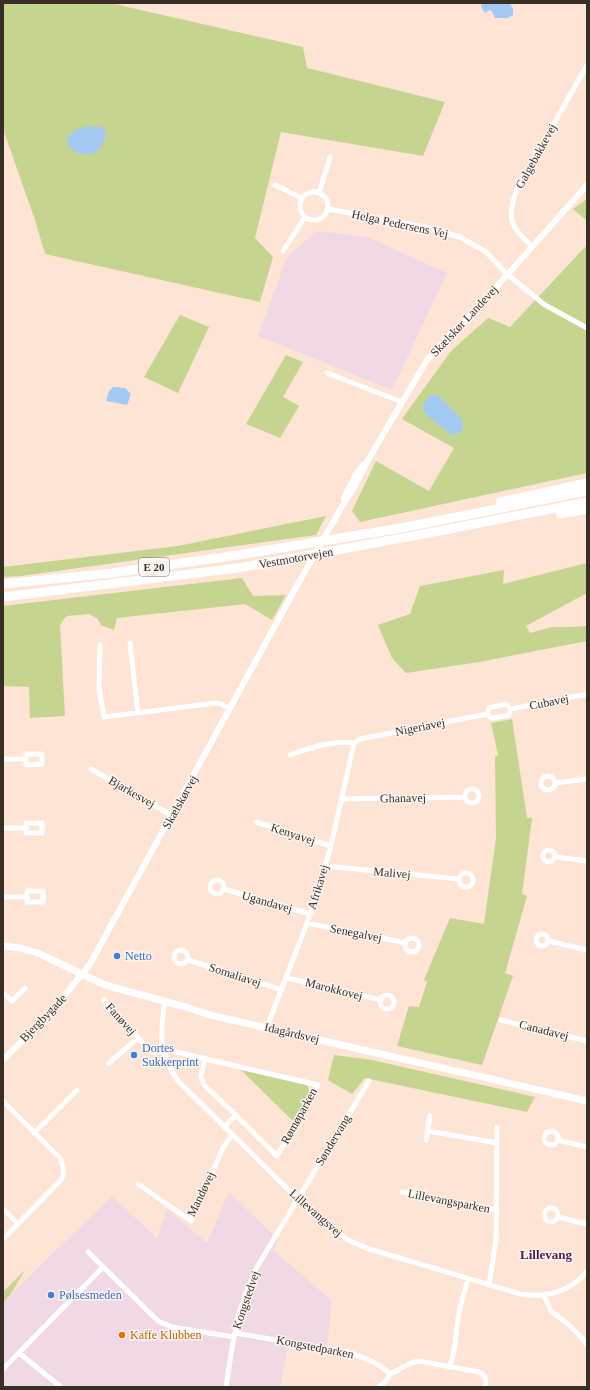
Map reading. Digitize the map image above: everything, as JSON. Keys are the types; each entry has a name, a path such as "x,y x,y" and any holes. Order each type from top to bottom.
{"highway":[{"path":"379,531 410,521 587,483"},
{"name":"Vestmotorvejen","path":"3,584 120,572 238,554 379,531 587,491"},
{"name":"Vestmotorvejen","path":"3,597 238,568 587,502"},
{"path":"481,523 512,522 587,509"}],"main road":[{"name":"Idagårdsvej","path":"3,946 21,948 38,953 82,976 105,985 210,1015 587,1101"}],"street":[{"name":"Galgebakkevej","path":"532,246 520,236 514,228 511,214 512,203 517,189 587,65"},
{"path":"319,193 330,157"},
{"path":"275,185 302,198"},
{"path":"532,246 587,185"},
{"path":"309,192 319,193 326,199 328,209 319,219 312,220 305,217 300,210 300,204 302,198 309,192"},
{"name":"Helga Pedersens Vej","path":"328,209 426,227 460,237 486,252 507,274 545,305 587,328"},
{"path":"283,251 305,217"},
{"name":"Skælskør Landevej","path":"275,626 340,510 356,474 368,460 427,360 476,310 532,246"},
{"path":"327,373 402,402"},
{"name":"Skælskørvej","path":"82,976 172,816 275,626"},
{"path":"130,643 138,713"},
{"path":"100,645 99,689 104,717 216,704 221,704 230,709"},
{"name":"Cubavej","path":"511,709 587,694"},
{"name":"Cubavej","path":"506,704 511,709 508,715 500,717 492,718 487,714 489,708 506,704"},
{"name":"Nigeriavej","path":"354,743 360,739 487,714"},
{"path":"290,755 309,748 342,741 354,743"},
{"name":"Afrikavej","path":"267,1027 307,924 325,866 331,846 354,743"},
{"path":"3,759 26,759"},
{"name":"Bjarkesvej","path":"91,769 172,816"},
{"path":"554,783 587,779"},
{"name":"Ghanavej","path":"342,799 465,796"},
{"name":"Kenyavej","path":"256,822 331,846"},
{"path":"3,828 26,828"},
{"path":"556,857 587,861"},
{"name":"Malivej","path":"325,866 459,879"},
{"name":"Ugandavej","path":"224,889 310,914"},
{"path":"3,897 27,897"},
{"name":"Senegalvej","path":"307,924 406,943"},
{"path":"548,941 587,950"},
{"name":"Somaliavej","path":"188,960 282,990"},
{"name":"Bjergbygade","path":"3,1060 52,1011 82,976"},
{"name":"Marokkovej","path":"287,978 381,1000"},
{"path":"3,993 12,1001 25,988"},
{"name":"Fanøvej","path":"104,1000 150,1051 164,1051"},
{"name":"Lillevangsvej","path":"165,1001 161,1040 169,1068 178,1081 315,1216 348,1240 366,1248 468,1279 531,1296 544,1296 570,1287 581,1279 587,1271"},
{"name":"Canadavej","path":"501,1020 587,1041"},
{"name":"Fanøvej","path":"109,1063 138,1038"},
{"name":"Rømøparken","path":"176,1052 205,1058 318,1085 277,1156 204,1085 201,1076 205,1058"},
{"name":"Søndervang","path":"298,1199 369,1080"},
{"path":"34,1132 77,1090"},
{"path":"3,1101 60,1158 64,1173 61,1180 3,1239"},
{"path":"224,1127 236,1115"},
{"path":"426,1140 430,1116"},
{"name":"Lillevangsparken","path":"489,1285 496,1238 497,1127"},
{"path":"428,1131 497,1143"},
{"name":"Mandøvej","path":"138,1184 191,1221 223,1148 232,1135"},
{"path":"558,1140 587,1147"},
{"name":"Lillevangsparken","path":"402,1192 497,1210"},
{"name":"Kongstedvej","path":"226,1387 234,1335 247,1289 257,1267 298,1199"},
{"path":"3,1209 18,1224"},
{"path":"558,1217 587,1224"},
{"name":"Kongstedparken","path":"88,1252 158,1320 172,1327 347,1352 362,1356 374,1362 390,1374"},
{"path":"3,1369 103,1267"},
{"path":"449,1367 452,1362 459,1314 468,1279"},
{"path":"544,1296 551,1311 585,1338 587,1345"},
{"path":"19,1353 61,1387"},
{"path":"379,1387 386,1381 390,1374 414,1362 424,1362 479,1372 483,1374 487,1382 485,1387"}],"shaded area":[{"path":"317,231 367,237 447,273 392,390 258,336 287,257"},
{"path":"229,1192 278,1240 273,1250 332,1301 326,1352 288,1347 280,1387 3,1387 3,1302 112,1196 157,1238 167,1209 207,1243"}],"green space":[{"path":"3,3 110,3 303,47 307,68 445,102 423,156 281,132 255,238 273,257 260,302 45,254 35,220 3,129"},
{"path":"587,199 587,221 573,209"},
{"path":"587,245 587,473 360,522 352,511 376,461 429,491 454,448 402,419 451,351 488,318 510,327"},
{"path":"180,315 209,327 178,393 144,377"},
{"path":"286,355 303,362 283,397 299,406 280,438 246,424"},
{"path":"326,516 316,535 21,576 3,577 3,567 178,546"},
{"path":"587,563 587,593 526,626 530,633 552,627 587,626 587,641 479,662 406,673 392,658 378,625 410,614 420,586 504,570 503,584"},
{"path":"242,578 253,596 286,595 272,620 245,604 117,618 114,630 101,625 98,619 89,614 67,616 60,626 65,716 30,718 29,687 3,686 3,606"},
{"path":"512,719 527,818 532,818 522,894 527,896 505,973 513,976 482,1065 397,1046 409,1006 419,1007 427,982 424,980 450,918 484,924 496,838 495,757 498,755 491,723"},
{"path":"334,1055 372,1060 535,1097 527,1112 365,1078 352,1094 328,1080"},
{"path":"241,1070 306,1085 310,1094 294,1122"},
{"path":"25,1270 10,1295 3,1302 3,1292"}],"water":[{"path":"482,3 509,3 513,8 513,15 508,18 495,18 490,10 485,13 481,7"},
{"path":"88,126 102,127 106,132 104,142 99,149 92,153 79,153 69,146 68,141 70,135 80,128"},
{"path":"113,387 125,388 131,394 127,405 106,401 109,391"},
{"path":"431,395 438,395 460,417 463,424 461,432 455,435 450,434 424,412 424,404"}],"place":[{"name":"Netto","path":"117,956"},
{"name":"Dortes Sukkerprint","path":"134,1055"},
{"name":"Pølsesmeden","path":"51,1295"},
{"name":"Kaffe Klubben","path":"122,1335"}],"district":[{"name":"Lillevang","path":"546,1254"}]}
